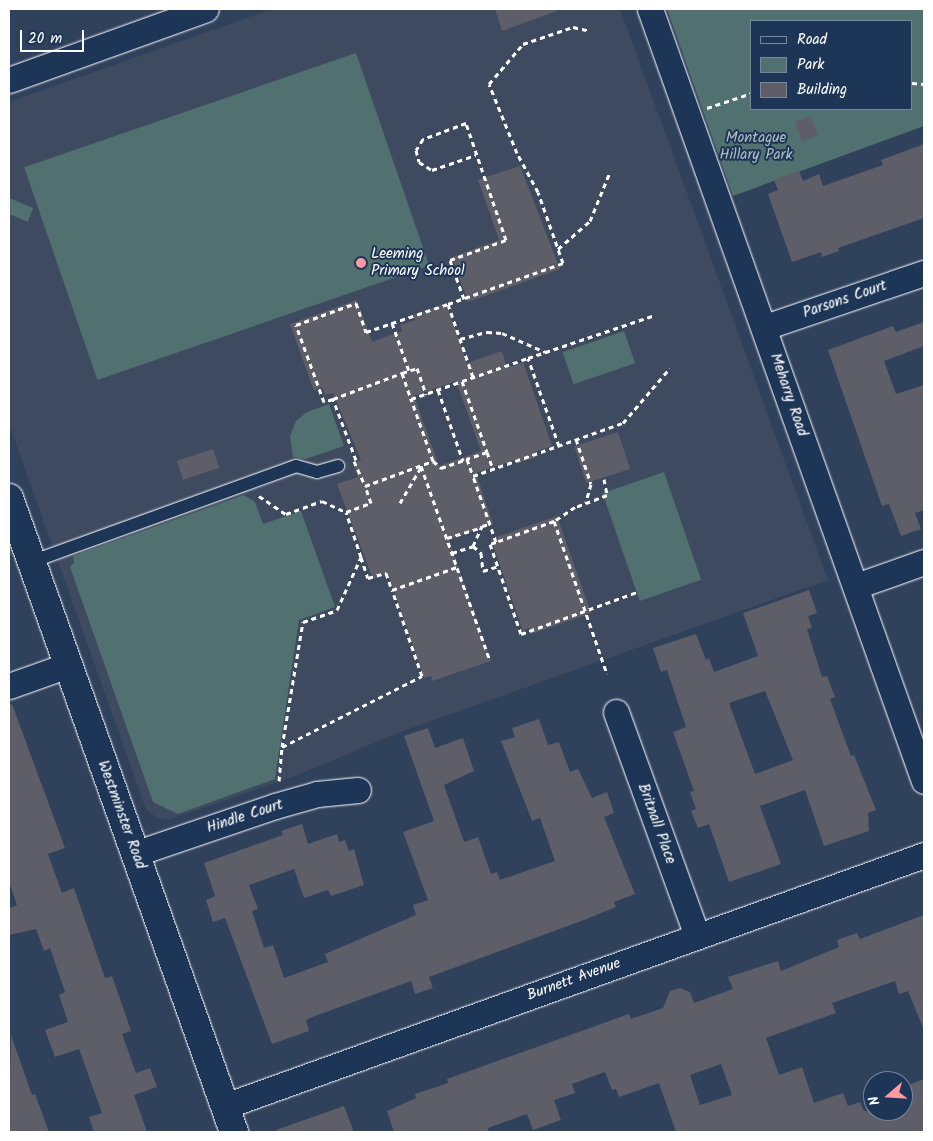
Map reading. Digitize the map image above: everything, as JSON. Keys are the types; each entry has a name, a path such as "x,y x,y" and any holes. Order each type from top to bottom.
{"main road":[{"name":"Westminster Road","path":"9,498 234,1132"}],"street":[{"path":"9,80 206,9"},
{"name":"Meharry Road","path":"650,9 765,328 924,781"},
{"name":"Parsons Court","path":"765,328 924,273"},
{"path":"856,586 924,562"},
{"path":"9,686 68,665"},
{"name":"Britnall Place","path":"616,712 697,936"},
{"name":"Hindle Court","path":"134,854 275,806 317,794 358,790"},
{"name":"Burnett Avenue","path":"225,1106 924,855"}],"lane":[{"path":"31,562 296,466 317,472 338,466"}],"path":[{"path":"426,394 417,368 324,402 296,325 356,303 366,332 563,263 538,192 517,153 489,84 523,44 574,27 590,31"},
{"path":"702,110 750,94"},
{"path":"464,299 450,260 506,240 466,123 422,139 416,150 419,162 432,170 476,155"},
{"path":"558,249 590,222 610,172"},
{"path":"448,304 473,377"},
{"path":"411,399 652,316"},
{"path":"392,323 409,371"},
{"path":"460,339 486,332 502,333 546,352"},
{"path":"528,358 559,446"},
{"path":"473,476 623,423 670,368"},
{"path":"402,373 433,461 441,468 487,452"},
{"path":"462,381 493,469"},
{"path":"438,390 463,461"},
{"path":"242,485 286,514 322,501 346,512 371,503 333,398"},
{"path":"576,440 591,484 586,502"},
{"path":"467,459 496,542"},
{"path":"338,466 356,460"},
{"path":"365,486 433,461"},
{"path":"400,503 421,466"},
{"path":"421,466 489,658"},
{"path":"604,479 607,495 586,502 554,521 490,544 521,634 638,592"},
{"path":"282,747 422,676 386,573 368,578 346,512"},
{"path":"554,521 607,674"},
{"path":"447,538 490,524"},
{"path":"452,553 473,546 482,526"},
{"path":"473,546 480,553 483,571 498,566"},
{"path":"278,786 282,747 303,622 337,610 361,556"},
{"path":"392,590 457,567"}],"shaded area":[{"name":"Leeming Primary School","path":"272,9 620,9 828,580 403,731 295,776 168,820 157,818 146,809 9,424 9,102"}],"green space":[{"name":"Montague Hillary Park","path":"667,9 924,9 924,126 733,196"},
{"path":"356,53 429,266 97,380 24,167"},
{"path":"9,198 33,208 28,222 9,214"},
{"path":"624,331 635,363 574,384 563,352"},
{"path":"329,404 344,446 306,459 293,457 290,436 296,421 307,412"},
{"path":"664,472 701,580 640,601 603,493"},
{"path":"244,495 255,502 263,524 301,511 335,607 299,620 275,779 178,814 153,802 70,567 74,563 73,556"}],"building":[{"path":"495,9 557,9 557,11 502,31"},
{"path":"811,116 818,136 802,141 795,122"},
{"path":"924,144 924,218 838,248 839,251 822,257 821,252 792,262 768,194 778,190 774,180 799,171 803,181 819,174 823,186 883,165 881,160"},
{"path":"520,166 560,269 468,302 452,257 499,240 478,180"},
{"path":"357,300 372,342 402,331 400,325 415,320 413,315 446,303 467,363 502,351 507,368 523,362 552,446 535,452 537,457 518,463 517,459 476,473 493,524 449,540 491,661 432,681 431,676 424,678 388,573 373,579 337,484 358,477 353,463 361,460 333,393 325,395 322,387 314,391 290,324","holes":["456,381 481,451 439,466 414,396"]},
{"path":"924,322 924,346 884,361 896,394 924,385 924,510 915,513 921,529 901,536 889,504 882,506 828,350 893,326 896,332"},
{"path":"618,432 630,469 586,483 574,446"},
{"path":"213,449 219,468 183,480 177,461"},
{"path":"557,516 591,613 531,634 529,628 523,631 491,539"},
{"path":"809,590 817,613 808,616 812,628 807,629 822,677 827,676 835,697 830,699 851,756 854,755 876,810 868,813 869,831 824,846 805,790 760,806 781,864 729,882 709,824 698,828 691,811 696,809 690,792 694,791 673,732 686,727 667,670 661,672 653,648 696,634 706,660 709,658 714,672 758,656 743,613","holes":["765,691 793,760 755,774 729,703"]},
{"path":"12,704 65,848 48,854 62,893 74,888 105,978 112,976 131,1031 122,1034 136,1073 150,1068 157,1087 134,1095 147,1132 94,1132 89,1117 102,1113 79,1049 55,1057 45,1030 68,1022 59,995 65,992 50,948 44,951 36,929 9,935 9,908 17,905 9,882 9,705"},
{"path":"539,719 548,745 559,742 570,772 578,769 592,798 607,792 614,813 604,817 635,894 614,902 616,907 584,920 429,977 433,988 415,994 411,981 306,1020 309,1031 272,1044 225,918 213,922 206,900 215,896 204,863 283,835 281,831 302,824 308,844 337,834 339,842 345,840 349,851 354,849 364,885 331,896 328,890 304,898 294,869 249,885 258,909 252,911 264,948 273,945 284,978 328,962 325,954 416,915 413,905 428,900 403,832 434,821 404,736 428,728 435,748 463,738 474,771 444,785 464,842 478,837 491,874 497,872 500,880 555,861 540,818 532,821 501,741 515,737 512,728"},
{"path":"924,915 924,1030 908,991 899,994 895,981 832,1003 836,1013 766,1038 779,1075 802,1067 814,1103 843,1093 848,1106 860,1102 863,1109 863,1121 913,1121 913,1083 924,1079 924,1132 676,1132 659,1083 619,1097 616,1089 612,1090 605,1072 572,1084 575,1093 554,1100 561,1120 533,1130 527,1114 488,1128 489,1132 394,1132 387,1111 416,1098 415,1094 448,1083 447,1079 629,1014 631,1019 663,1008 670,991 680,988 690,992 694,1003 733,989 728,977 778,961 781,971 839,947 837,940 857,933 860,939","holes":["721,1064 732,1095 700,1105 690,1075"]},
{"path":"11,1035 32,1095 35,1094 49,1132 9,1132"},
{"path":"344,1106 354,1132 277,1132 276,1130"}],"place":[{"name":"Leeming Primary School","path":"361,263"}]}
